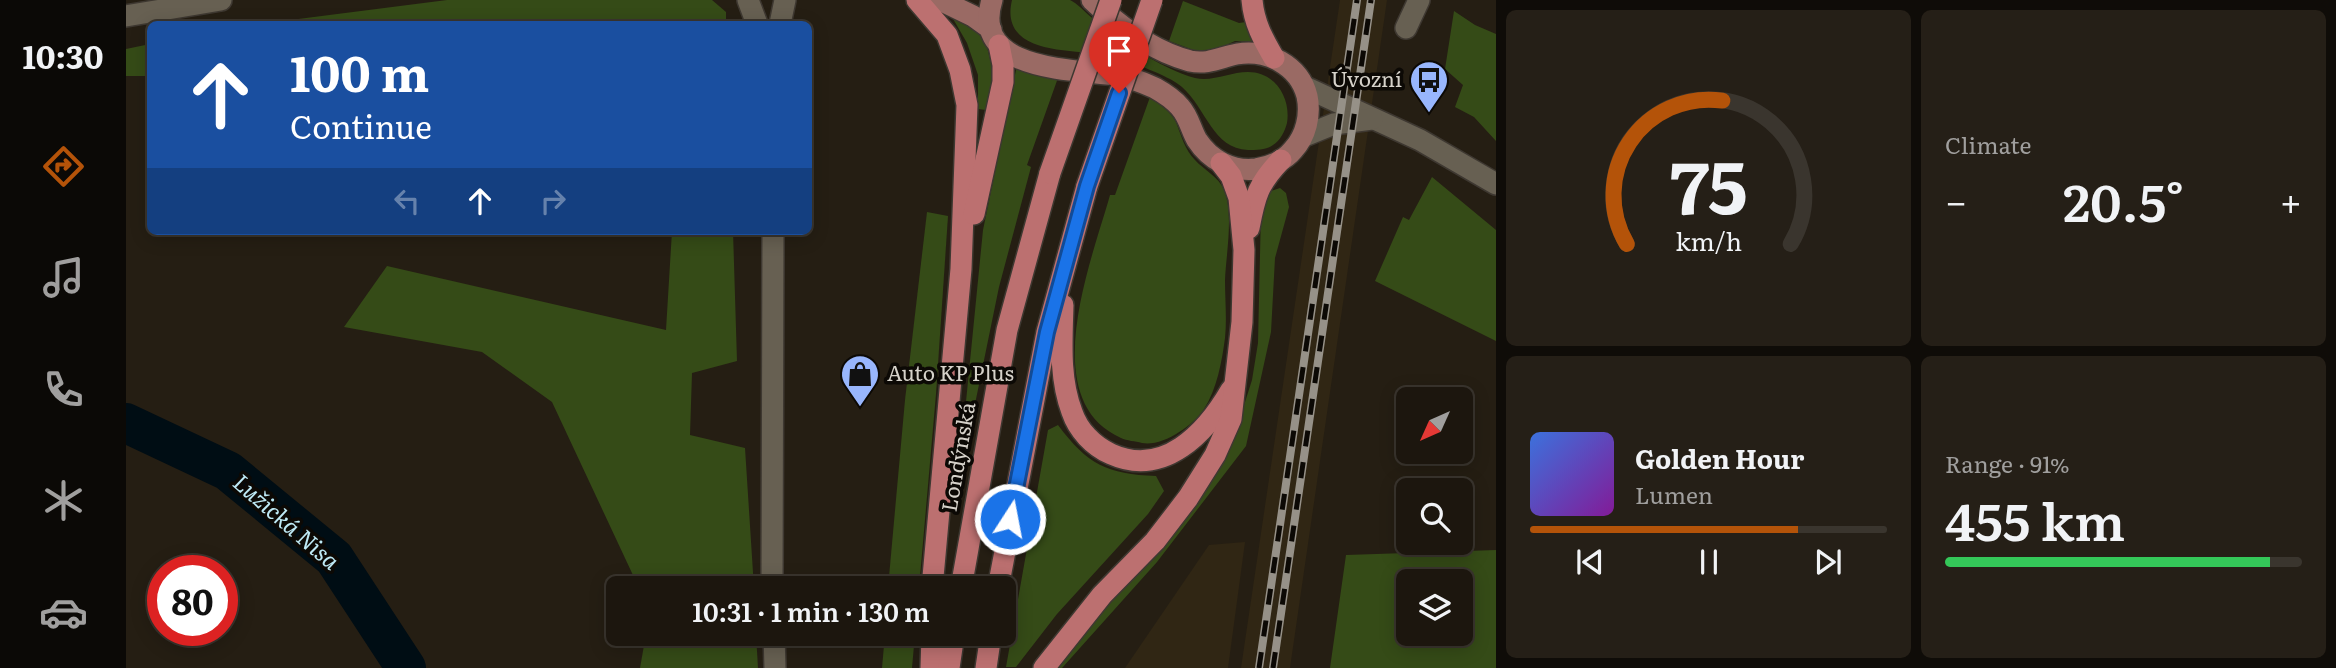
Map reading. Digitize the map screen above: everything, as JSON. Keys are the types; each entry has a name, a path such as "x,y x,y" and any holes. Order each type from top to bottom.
{"highway":[{"path":"917,0 947,35 961,70 967,105 961,270 933,576"},
{"name":"Londýnská","path":"963,576 1007,330 1050,173 1111,0"},
{"path":"1000,576 1047,332 1063,270 1087,186 1152,0"},
{"path":"1252,0 1260,35 1275,58"},
{"path":"961,270 1003,82 1003,65 995,37"},
{"path":"1244,250 1254,201 1264,178 1281,160"},
{"path":"1044,668 1102,595 1155,541 1188,498 1215,455 1231,419 1242,323 1244,250 1239,198 1231,176 1221,163"},
{"path":"1063,270 1064,384 1072,414 1086,436 1102,450 1136,461 1159,458 1181,449 1218,412 1237,380"},
{"path":"932,646 932,668"},
{"path":"949,668 952,646"},
{"path":"986,668 989,646"}],"main road":[{"path":"940,0 973,16 1019,60 1074,72 1138,80 1157,89 1181,108 1196,139 1207,153 1221,163 1237,169 1267,167 1292,151 1302,137 1308,121 1304,87 1297,74 1275,58 1258,53 1241,53 1208,62 1193,62 1159,49 1131,33 1092,0"},
{"path":"992,0 989,9 995,37"}],"street":[{"path":"126,16 221,0"},
{"path":"748,0 756,21"},
{"path":"781,21 785,0"},
{"path":"1406,28 1419,0"},
{"path":"1304,87 1420,140 1496,184"},
{"path":"1302,137 1334,124 1372,119"},
{"path":"772,576 773,235"},
{"path":"774,646 775,668"}],"shaded area":[{"path":"1340,0 1387,0 1290,668 1241,668"},
{"path":"1245,542 1228,668 1125,668 1209,545"}],"green space":[{"path":"447,0 712,0 726,12 726,21 282,21"},
{"path":"1012,0 1070,0 1140,52 1160,64 1192,77 1208,79 1248,72 1258,73 1274,82 1284,96 1288,114 1284,132 1276,143 1267,148 1236,148 1218,135 1190,96 1167,77 1117,58 1040,46 1026,40 1016,31 1011,18"},
{"path":"1183,1 1239,23 1246,22 1253,42 1235,41 1213,51 1196,51 1169,41"},
{"path":"1454,11 1475,25 1496,34 1496,141 1474,117 1455,107 1463,85 1445,69"},
{"path":"952,17 971,23 986,43 995,79 986,110 978,109 978,75 967,43"},
{"path":"147,45 147,76 126,76 126,49"},
{"path":"1025,68 1059,75 1027,165 1031,167 999,287 967,443 962,442 983,230 1016,70"},
{"path":"1150,97 1176,122 1192,156 1222,185 1227,199 1229,222 1225,338 1216,384 1204,409 1192,422 1159,442 1142,443 1121,438 1095,419 1080,393 1075,362 1076,327 1092,255 1110,195 1115,195"},
{"path":"1432,177 1496,230 1496,341 1375,281 1403,217 1409,220"},
{"path":"1280,188 1286,193 1289,207 1275,258 1271,332 1246,446 1157,562 1062,668 1050,668 1239,421 1252,380 1258,343 1261,211 1271,191"},
{"path":"927,212 948,216 920,576 889,576 905,400"},
{"path":"672,235 733,235 737,361 692,373 690,435 745,448 753,576 633,576 552,402 482,352 344,327 387,266 666,330"},
{"path":"1058,425 1079,450 1111,470 1156,476 1164,491 1148,514 1057,614 1016,667 1006,667 1010,646 1016,646 1016,611 1048,430"},
{"path":"1496,550 1496,668 1330,668 1346,555 1473,555 1473,551"},
{"path":"644,646 757,646 758,668 640,668"},
{"path":"884,646 914,646 912,668 882,668"}],"waterway":[{"name":"Lužická Nisa","path":"126,423 228,471 334,558 406,668"}],"railway":[{"path":"1259,668 1357,0"},
{"path":"1273,668 1371,0"}],"place":[{"name":"Úvozní","path":"1429,114"},
{"name":"Auto KP Plus","path":"860,408"}],"route":[{"path":"1010,519 1047,332 1087,186 1119,93"}]}
